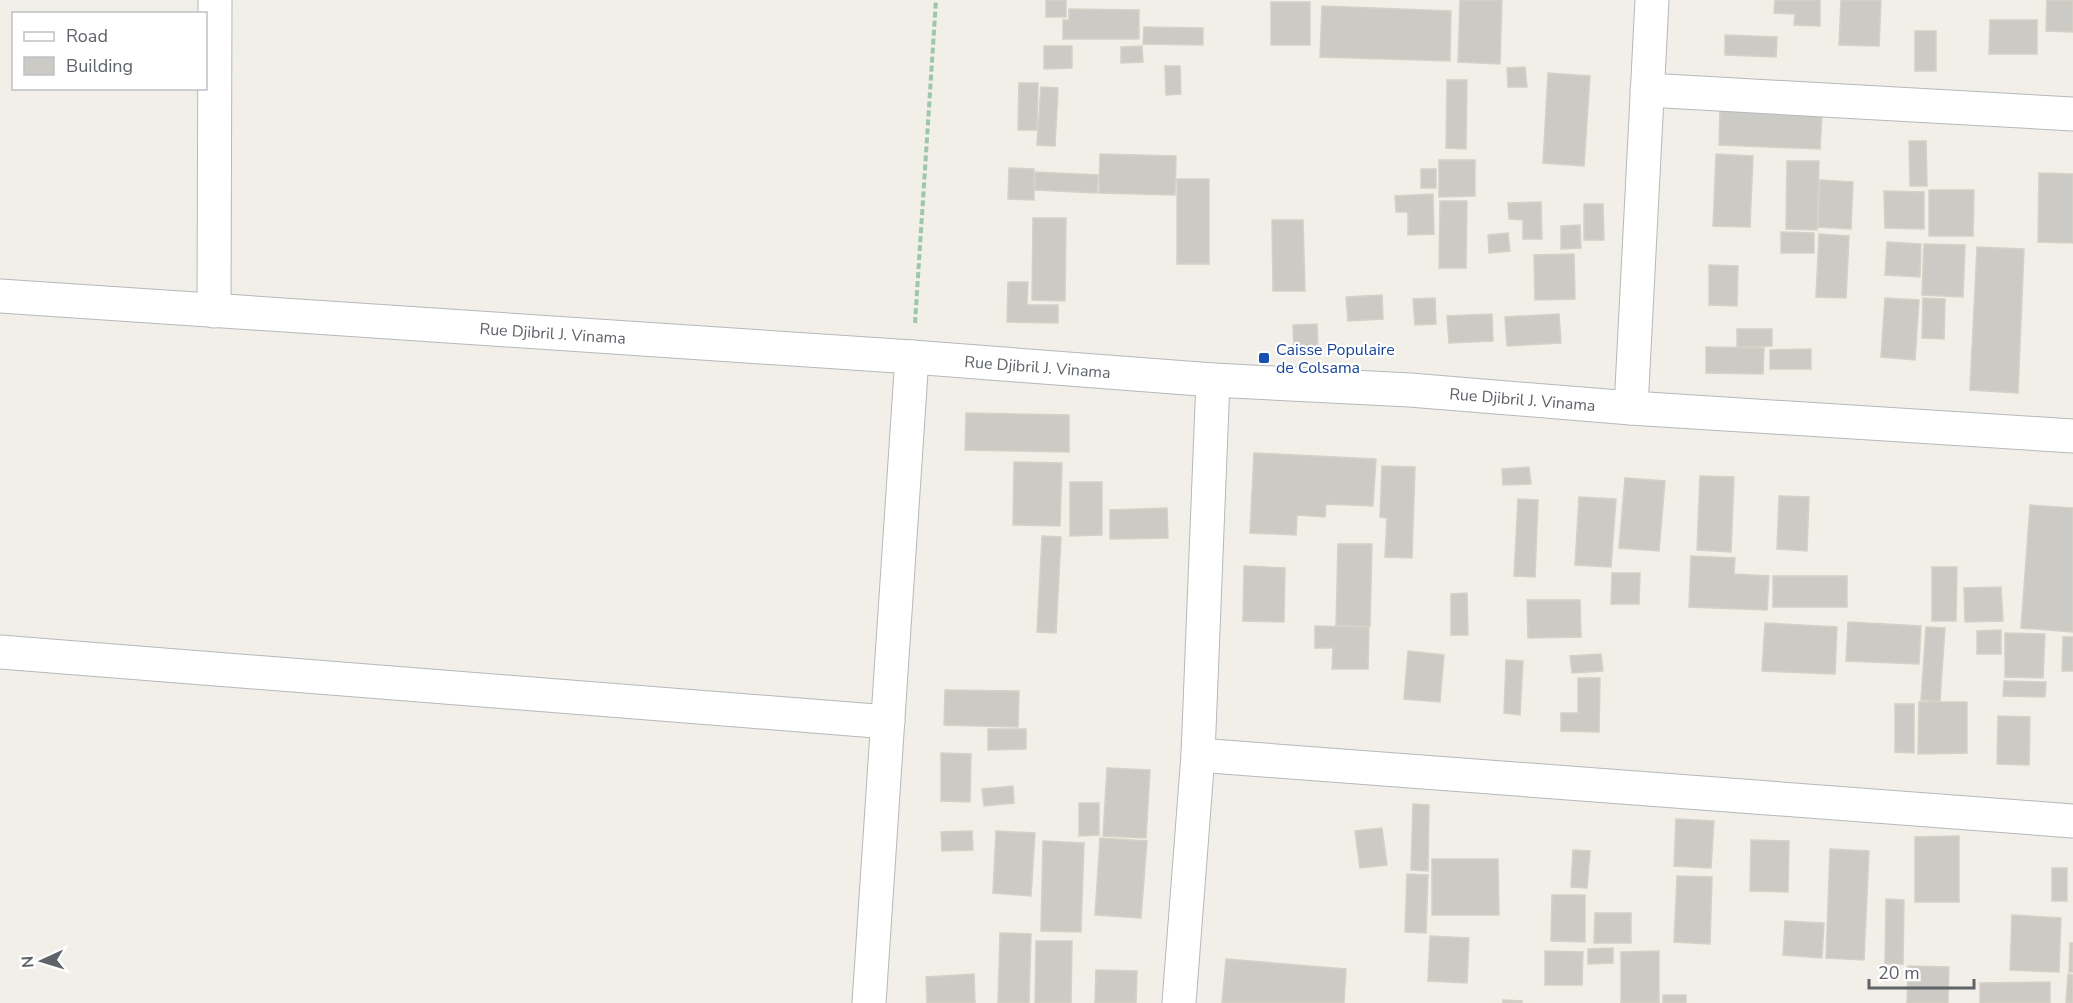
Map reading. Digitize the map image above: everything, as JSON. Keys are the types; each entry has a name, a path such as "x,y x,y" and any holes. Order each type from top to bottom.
{"street":[{"path":"214,311 215,0"},
{"path":"1630,408 1652,0"},
{"path":"1647,90 2073,114"},
{"name":"Rue Djibril J. Vinama","path":"0,296 912,357 1213,380 1410,390 1630,408 2073,436"},
{"path":"869,1003 912,357"},
{"path":"1179,1003 1198,755 1213,380"},
{"path":"0,652 888,722"},
{"path":"1198,755 2073,821"}],"path":[{"path":"912,357 936,0"}],"building":[{"path":"1046,0 1066,0 1066,17 1046,17"},
{"path":"1460,0 1502,0 1500,64 1458,62"},
{"path":"1775,0 1820,0 1820,26 1794,25 1795,14 1774,13"},
{"path":"1841,0 1881,0 1879,46 1839,45"},
{"path":"2047,0 2073,0 2073,32 2046,31"},
{"path":"1271,2 1310,2 1310,45 1271,45"},
{"path":"1322,6 1451,11 1450,61 1320,57"},
{"path":"1069,9 1139,10 1139,39 1063,39 1063,20 1069,20"},
{"path":"1990,20 2037,20 2037,54 1989,54"},
{"path":"1144,27 1203,28 1203,45 1143,44"},
{"path":"1915,31 1936,31 1936,71 1915,71"},
{"path":"1725,35 1777,37 1776,57 1725,55"},
{"path":"1044,46 1072,46 1072,68 1044,69"},
{"path":"1142,46 1143,62 1121,63 1121,47"},
{"path":"1165,66 1180,66 1181,94 1166,95"},
{"path":"1525,67 1527,87 1508,87 1507,68"},
{"path":"1548,73 1590,76 1584,166 1543,163"},
{"path":"1447,80 1467,80 1466,149 1446,148"},
{"path":"1019,83 1038,83 1037,130 1018,130"},
{"path":"1041,87 1058,88 1055,146 1037,145"},
{"path":"1720,110 1822,115 1820,149 1719,145"},
{"path":"1909,141 1926,141 1927,186 1910,186"},
{"path":"1100,154 1176,156 1175,195 1099,193"},
{"path":"1716,154 1753,156 1750,227 1713,226"},
{"path":"1439,160 1475,160 1475,196 1439,197"},
{"path":"1787,161 1819,161 1817,230 1786,229"},
{"path":"1009,168 1034,169 1034,200 1008,199"},
{"path":"1421,169 1436,169 1436,188 1421,188"},
{"path":"1035,172 1098,175 1097,193 1035,190"},
{"path":"2039,173 2073,174 2073,243 2038,242"},
{"path":"1177,179 1209,179 1209,264 1177,264"},
{"path":"1820,180 1853,182 1851,229 1818,227"},
{"path":"1929,190 1974,190 1973,236 1929,236"},
{"path":"1884,191 1924,192 1924,229 1885,228"},
{"path":"1433,194 1434,234 1408,235 1408,212 1396,212 1395,196"},
{"path":"1440,201 1467,201 1466,268 1439,268"},
{"path":"1541,202 1542,239 1523,239 1523,220 1509,219 1508,203"},
{"path":"1584,204 1603,204 1604,240 1584,240"},
{"path":"1033,218 1066,218 1065,301 1032,300"},
{"path":"1272,220 1303,220 1305,291 1273,291"},
{"path":"1580,225 1581,248 1561,249 1561,226"},
{"path":"1781,232 1814,233 1814,253 1781,253"},
{"path":"1508,233 1510,251 1489,253 1488,235"},
{"path":"1819,234 1849,236 1846,298 1816,297"},
{"path":"1887,242 1921,244 1920,277 1885,275"},
{"path":"1924,244 1965,245 1963,297 1922,295"},
{"path":"1977,247 2024,249 2018,393 1970,390"},
{"path":"1574,254 1575,299 1535,300 1534,255"},
{"path":"1709,265 1738,266 1737,306 1709,305"},
{"path":"1008,282 1028,282 1027,305 1058,305 1058,323 1007,322"},
{"path":"1382,295 1383,319 1348,321 1346,297"},
{"path":"1435,298 1436,324 1415,325 1413,299"},
{"path":"1885,298 1919,300 1915,360 1881,357"},
{"path":"1923,298 1945,299 1944,339 1922,338"},
{"path":"1492,314 1493,341 1449,343 1447,316"},
{"path":"1559,314 1561,343 1507,346 1505,317"},
{"path":"1317,324 1318,347 1294,348 1293,325"},
{"path":"1737,329 1772,329 1772,346 1737,347"},
{"path":"1706,347 1764,348 1763,374 1706,373"},
{"path":"1811,349 1811,369 1770,369 1770,350"},
{"path":"966,413 1069,415 1069,452 965,450"},
{"path":"1254,453 1376,459 1373,506 1326,504 1325,517 1297,515 1296,535 1250,533"},
{"path":"1014,462 1062,463 1060,526 1013,525"},
{"path":"1382,466 1415,467 1412,558 1385,557 1387,518 1380,517"},
{"path":"1529,467 1531,484 1503,485 1502,469"},
{"path":"1700,476 1734,477 1731,552 1697,550"},
{"path":"1625,478 1665,481 1659,551 1619,548"},
{"path":"1070,482 1102,482 1102,535 1070,536"},
{"path":"1779,496 1809,497 1807,551 1777,549"},
{"path":"1579,497 1616,499 1611,567 1575,565"},
{"path":"1518,499 1538,500 1535,577 1514,576"},
{"path":"2030,505 2073,508 2073,632 2021,628"},
{"path":"1167,508 1168,538 1110,539 1110,510"},
{"path":"1042,536 1061,537 1056,633 1037,632"},
{"path":"1338,544 1372,544 1370,626 1336,626"},
{"path":"1691,556 1735,558 1734,574 1769,576 1767,610 1689,607"},
{"path":"1244,566 1285,568 1284,622 1243,621"},
{"path":"1932,567 1957,567 1956,621 1932,621"},
{"path":"1612,573 1640,573 1639,604 1611,604"},
{"path":"1773,576 1847,576 1847,607 1773,607"},
{"path":"2001,587 2003,621 1965,622 1964,588"},
{"path":"1467,593 1468,635 1451,635 1451,594"},
{"path":"1527,600 1580,600 1581,637 1528,638"},
{"path":"1848,622 1921,626 1919,664 1846,661"},
{"path":"1765,623 1837,627 1835,674 1762,671"},
{"path":"1315,626 1369,627 1368,669 1332,669 1333,648 1315,648"},
{"path":"1926,627 1945,628 1940,701 1921,700"},
{"path":"2001,630 2001,654 1977,654 1977,631"},
{"path":"2005,633 2045,634 2043,678 2005,677"},
{"path":"2063,637 2073,637 2073,671 2062,671"},
{"path":"1408,651 1444,655 1440,702 1404,699"},
{"path":"1601,654 1603,671 1572,673 1570,656"},
{"path":"1506,660 1523,661 1520,715 1504,713"},
{"path":"1578,678 1600,678 1599,732 1561,731 1561,713 1578,713"},
{"path":"2004,681 2046,682 2045,697 2003,696"},
{"path":"945,690 1019,691 1018,727 944,725"},
{"path":"1919,702 1967,702 1967,753 1918,754"},
{"path":"1895,704 1914,704 1914,753 1895,752"},
{"path":"1998,716 2030,717 2029,765 1997,764"},
{"path":"988,729 1026,729 1026,749 988,750"},
{"path":"941,753 971,754 970,802 941,801"},
{"path":"1107,768 1150,770 1146,838 1103,836"},
{"path":"1013,786 1014,803 984,806 982,789"},
{"path":"1079,803 1099,803 1099,835 1079,836"},
{"path":"1413,804 1429,805 1428,871 1411,870"},
{"path":"1676,819 1714,821 1711,868 1674,866"},
{"path":"1382,828 1387,865 1360,868 1355,831"},
{"path":"972,831 973,850 942,851 941,832"},
{"path":"996,831 1035,833 1031,896 993,893"},
{"path":"1959,836 1959,902 1915,902 1915,837"},
{"path":"1100,838 1147,841 1141,918 1095,915"},
{"path":"1751,840 1789,841 1788,892 1750,891"},
{"path":"1043,841 1084,843 1081,932 1041,931"},
{"path":"1830,849 1869,851 1864,960 1826,958"},
{"path":"1573,850 1590,851 1587,888 1571,887"},
{"path":"1432,859 1498,859 1499,915 1432,915"},
{"path":"2052,868 2067,868 2067,901 2052,901"},
{"path":"1407,874 1428,875 1426,933 1405,932"},
{"path":"1677,876 1712,877 1710,944 1674,942"},
{"path":"1552,895 1585,895 1585,942 1551,941"},
{"path":"1886,899 1904,900 1903,964 1885,964"},
{"path":"1595,913 1631,913 1631,943 1594,943"},
{"path":"2012,915 2061,918 2059,972 2010,970"},
{"path":"1785,921 1824,923 1822,958 1783,955"},
{"path":"1000,933 1031,934 1029,1003 998,1003"},
{"path":"1430,936 1469,938 1467,983 1428,981"},
{"path":"1036,941 1072,941 1071,1003 1035,1003"},
{"path":"2070,943 2073,943 2073,972 2069,972"},
{"path":"1613,948 1613,963 1588,964 1588,949"},
{"path":"1545,951 1583,952 1582,985 1545,985"},
{"path":"1659,951 1659,1003 1621,1003 1621,952"},
{"path":"1226,959 1346,969 1344,1003 1222,1003"},
{"path":"1908,966 1949,967 1948,1003 1907,1003"},
{"path":"1096,970 1137,971 1136,1003 1095,1003"},
{"path":"974,974 975,1003 927,1003 926,977"},
{"path":"2068,974 2073,975 2073,1003 2066,1003"},
{"path":"2050,982 2050,1003 1980,1003 1980,983"},
{"path":"1663,995 1686,995 1686,1003 1663,1003"},
{"path":"1503,1000 1522,1001 1522,1003 1503,1003"}],"place":[{"name":"Caisse Populaire de Colsama","path":"1264,358"}]}
